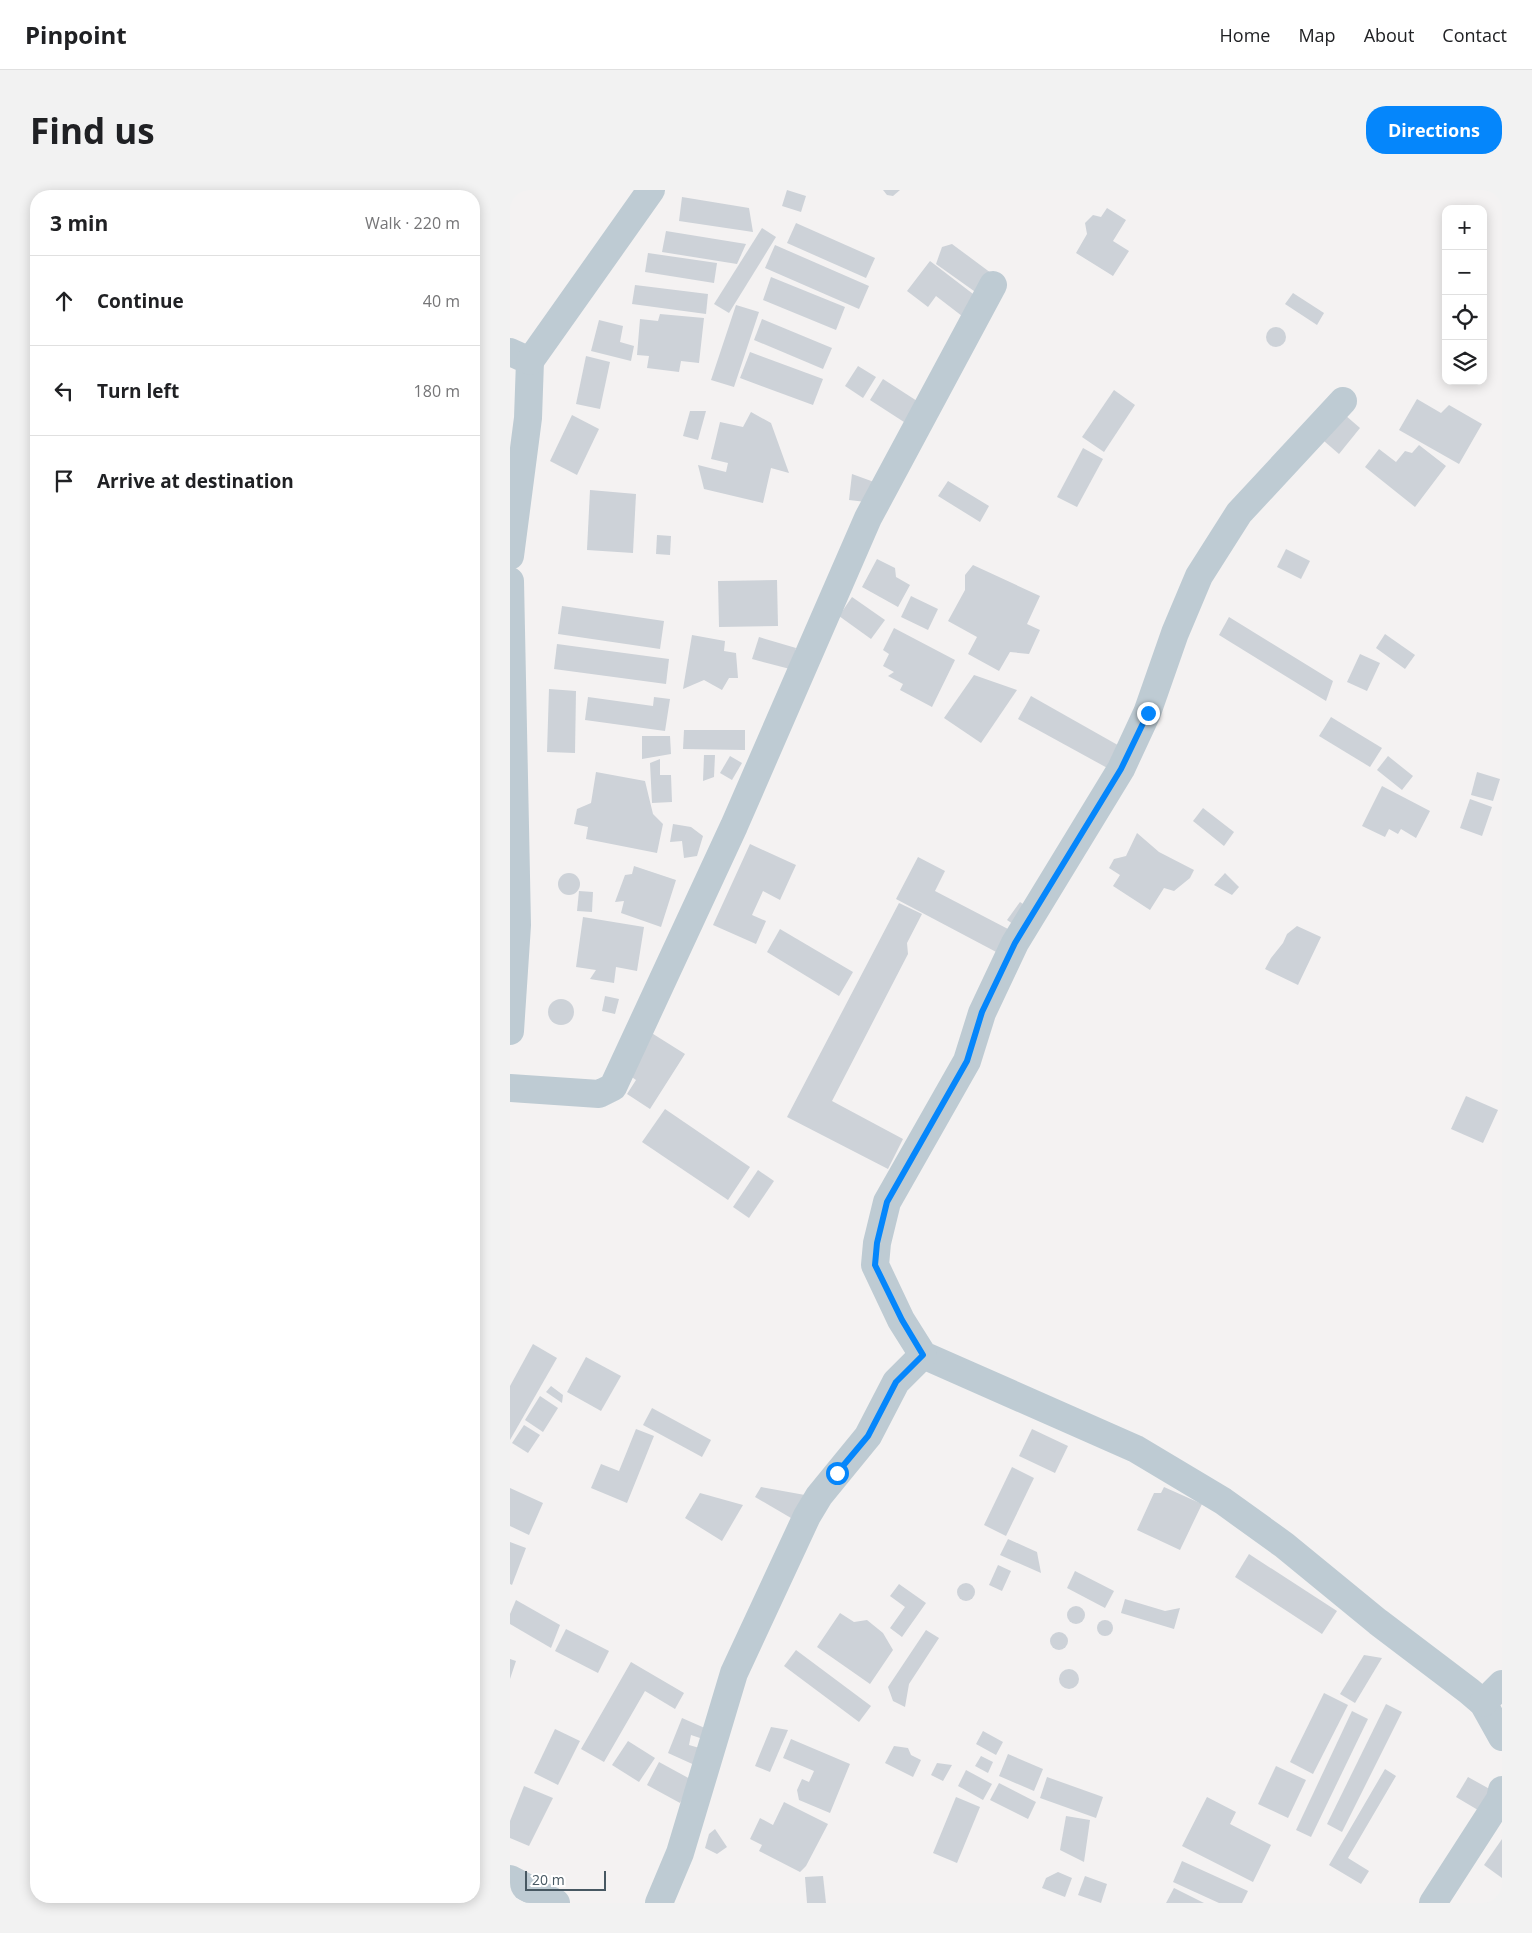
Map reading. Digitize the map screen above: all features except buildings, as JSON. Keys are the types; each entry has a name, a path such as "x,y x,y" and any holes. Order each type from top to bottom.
{"street":[{"path":"510,556 528,418 520,357 651,190"},
{"path":"510,1088 599,1094 614,1087 734,826 868,518 993,285"},
{"path":"1343,400 1239,513 1199,576 1175,633 1148,713 1121,769 1015,943 982,1012 967,1061 887,1202 877,1243 875,1265 902,1320 923,1355 1136,1449 1223,1501 1284,1545 1483,1703 1502,1737"},
{"path":"510,581 517,925 510,1031"},
{"path":"659,1903 680,1853 734,1673 807,1516 819,1496 868,1436 896,1382 923,1355"},
{"path":"1483,1703 1502,1684"},
{"path":"1433,1903 1500,1799 1502,1790"},
{"path":"510,1879 556,1903"}],"route":[{"path":"837,1473 868,1436 896,1382 923,1355 902,1320 875,1265 877,1243 887,1202 967,1061 982,1012 1015,943 1121,769 1148,713"}]}
